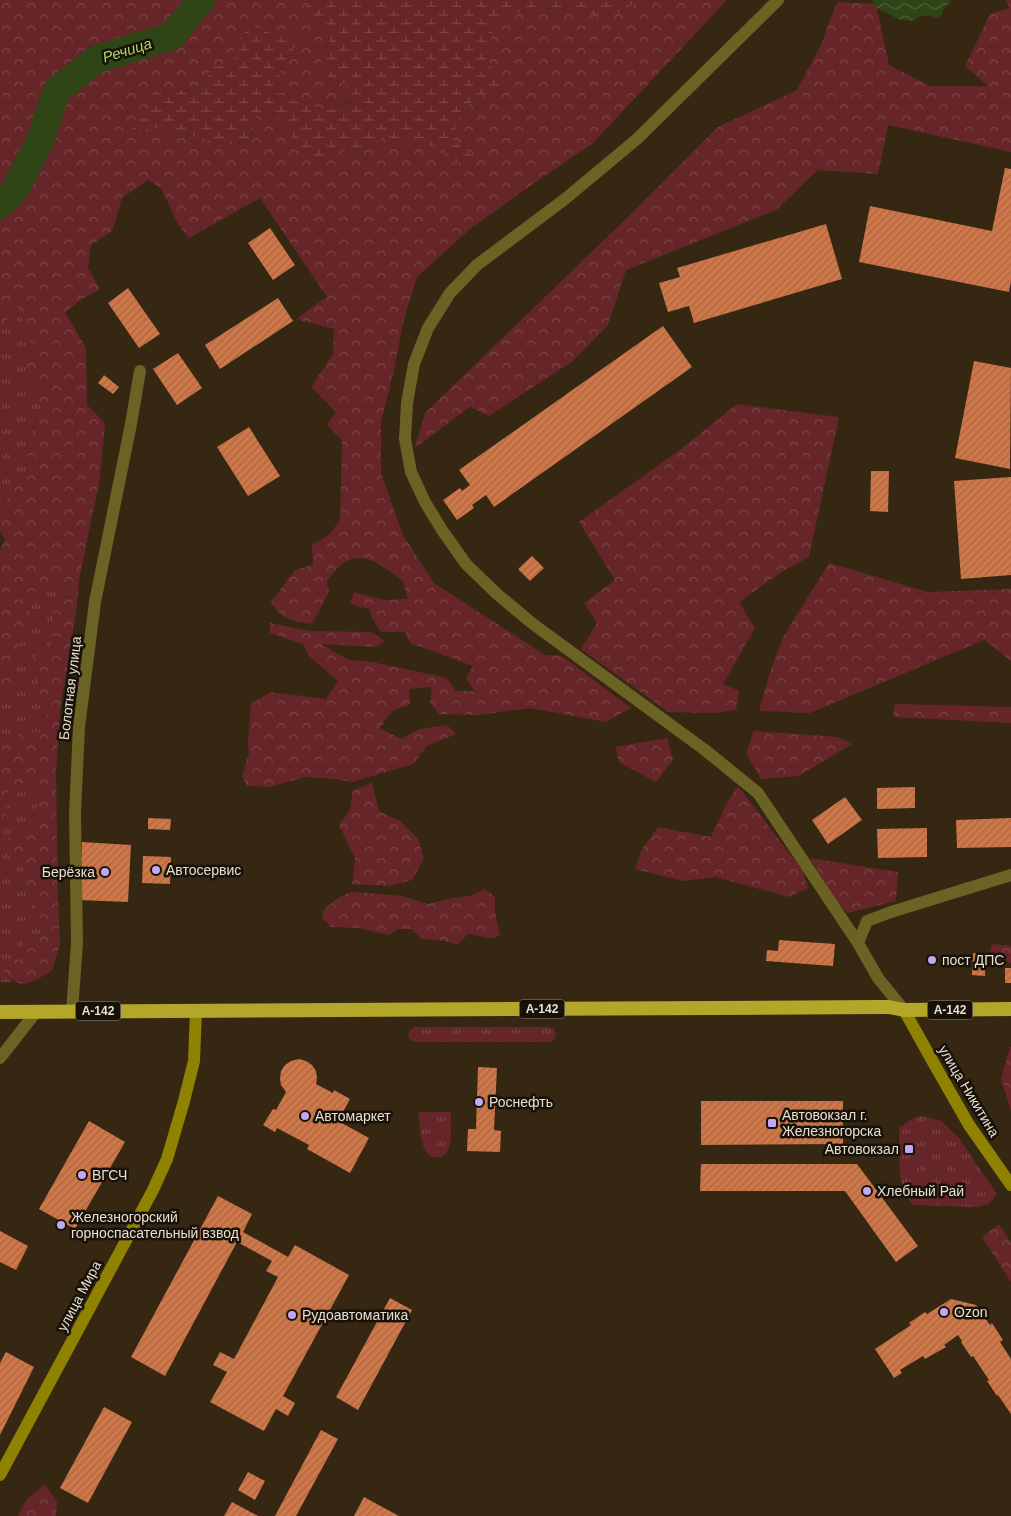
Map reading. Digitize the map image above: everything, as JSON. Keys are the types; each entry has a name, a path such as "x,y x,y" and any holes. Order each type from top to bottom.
{"highway":[{"name":"А-142","path":"0,1012 869,1007 889,1007 904,1010 1011,1009"}],"main road":[{"name":"улица Мира","path":"0,1475 153,1190 167,1158 194,1062 196,1010"},
{"name":"улица Никитина","path":"904,1010 970,1125 1011,1185"}],"street":[{"path":"778,0 638,139 565,199 477,265 450,293 428,328 414,364 407,403 405,439 411,472 425,502 466,564 497,594 533,624 706,750 758,793 858,943 878,978 904,1010"},
{"name":"Болотная улица","path":"72,1011 77,943 75,813 79,727 96,602 140,372"},
{"path":"858,943 867,921 1011,875"},
{"path":"0,1058 36,1012"}],"green space":[{"path":"0,0 312,0 309,1 325,24 330,41 319,57 326,67 328,78 353,86 351,101 325,111 274,92 283,66 300,37 282,37 250,25 234,61 212,67 203,88 174,90 150,116 133,122 133,130 158,128 229,145 250,142 256,116 271,112 290,128 336,146 355,157 384,137 437,147 452,140 461,111 480,95 503,90 487,58 494,23 520,12 548,8 578,12 606,20 641,0 727,0 592,144 470,229 417,277 403,322 394,370 381,422 381,473 403,535 434,583 545,655 562,656 631,708 606,722 529,708 479,715 439,714 430,703 432,687 409,689 410,704 392,711 380,728 400,739 420,729 447,725 456,734 427,746 413,764 352,782 306,777 269,787 247,786 242,775 249,754 248,740 251,704 271,692 326,699 338,681 309,656 303,644 270,633 270,623 310,631 371,632 385,641 376,647 321,644 349,660 372,662 447,678 456,691 474,691 466,678 473,666 410,643 405,632 381,632 372,618 370,609 350,604 354,592 385,600 408,599 403,581 373,561 357,558 349,560 333,573 327,581 329,592 312,624 288,619 275,608 271,602 295,570 313,565 312,545 329,535 340,520 342,440 327,425 336,412 311,387 333,354 334,329 296,319 327,297 260,198 189,238 178,224 161,188 148,180 122,198 112,231 91,245 88,268 100,289 82,299 65,312 86,348 87,405 105,423 100,478 79,580 56,587 36,590 14,664 18,687 3,699 0,696 0,550 5,539 0,531 0,508 28,471 27,442 41,407 27,367 30,342 16,302 2,329 0,379"},
{"path":"641,0 606,20 578,12 548,8 524,11 494,23 487,58 503,90 480,95 461,111 452,140 474,156 454,164 437,147 384,137 355,157 336,146 323,162 294,149 290,128 271,112 256,116 250,142 229,145 158,128 133,130 132,122 150,116 152,92 203,88 212,67 234,61 234,49 250,25 282,37 301,37 283,66 274,92 325,111 351,102 353,86 328,78 326,67 319,57 330,41 325,24 300,17 309,1"},
{"path":"1006,0 1011,0 1011,152 888,125 878,174 818,170 776,210 626,270 608,325 573,361 489,416 470,407 415,448 425,413 718,127 797,90 821,45 837,2 876,4 889,65 930,86 988,86 965,66 990,14 1010,8"},
{"path":"16,302 31,342 27,367 41,407 27,442 28,471 0,508 2,329"},
{"path":"737,404 839,417 809,557 783,571 739,602 755,628 723,684 739,691 736,710 713,713 668,712 581,649 597,623 584,603 615,580 579,522 681,449"},
{"path":"829,563 928,592 1011,589 1011,661 984,640 810,713 759,711 770,672 783,637"},
{"path":"79,580 77,606 67,596 50,601 55,624 50,651 40,676 49,702 44,733 22,731 16,742 0,740 0,696 3,699 18,687 14,664 36,589 56,587"},
{"path":"67,596 77,606 60,710 56,774 60,944 52,971 31,982 21,984 15,982 2,970 16,950 30,939 49,932 46,921 34,915 35,897 23,885 25,866 12,865 6,845 12,832 34,826 39,789 32,783 9,785 2,837 0,839 0,740 16,742 21,731 44,732 49,702 34,695 40,676 29,658 50,651 55,624 50,601"},
{"path":"895,704 1011,707 1011,723 893,717"},
{"path":"754,731 837,737 852,744 799,776 761,779 746,753"},
{"path":"667,738 673,760 656,782 619,762 615,747"},
{"path":"32,783 39,789 34,826 12,832 25,866 23,885 35,897 34,915 46,921 49,932 30,939 2,970 12,982 0,982 0,839 2,837 9,785"},
{"path":"372,783 379,811 400,821 418,839 424,859 412,880 390,886 352,884 355,858 339,825 350,810 353,790"},
{"path":"738,786 803,871 808,888 789,897 716,877 683,881 635,869 641,851 658,827 711,837 728,801"},
{"path":"810,858 898,872 896,901 847,913 833,896"},
{"path":"485,889 495,897 495,912 500,936 489,938 468,934 457,945 445,941 422,939 411,929 398,929 389,935 358,928 331,927 322,918 324,909 341,896 352,892 402,896 428,904 452,898 471,896"},
{"path":"992,944 1011,946 1011,963 997,960 990,953"},
{"path":"415,1027 549,1027 554,1029 556,1034 554,1040 549,1042 415,1042 410,1040 408,1035 410,1030"},
{"path":"1011,1047 1011,1110 1001,1079"},
{"path":"418,1112 451,1112 450,1143 448,1151 444,1155 440,1157 427,1153 420,1132"},
{"path":"921,1116 940,1120 959,1138 997,1194 989,1204 977,1207 914,1205 908,1199 901,1181 899,1128 910,1120"},
{"path":"999,1224 1011,1243 1011,1282 982,1237"},
{"path":"45,1484 57,1502 56,1516 18,1516 26,1500"}],"water":[{"path":"872,0 951,0 941,16 936,18 924,15 912,21 898,19 877,8"}],"building":[{"path":"1005,168 1011,169 1011,281 1009,292 859,262 870,206 992,231"},
{"path":"826,224 842,279 694,323 689,306 668,312 659,283 680,277 677,268"},
{"path":"270,228 295,265 273,280 248,243"},
{"path":"128,288 160,334 139,348 108,303"},
{"path":"278,298 293,321 220,369 205,345"},
{"path":"663,326 692,367 494,507 486,495 472,505 474,508 457,520 443,500 460,488 462,491 470,485 459,470"},
{"path":"178,353 202,388 177,405 153,369"},
{"path":"974,361 1011,368 1010,469 955,458"},
{"path":"104,375 119,387 113,394 98,383"},
{"path":"249,427 280,476 248,496 217,447"},
{"path":"871,471 889,471 888,512 870,511"},
{"path":"1011,477 1011,575 961,579 954,481"},
{"path":"532,556 544,568 530,581 518,569"},
{"path":"915,787 915,808 877,809 877,788"},
{"path":"845,797 862,820 828,844 812,820"},
{"path":"148,818 171,819 170,830 148,829"},
{"path":"1011,818 1011,847 957,848 956,820"},
{"path":"927,828 927,857 878,858 877,829"},
{"name":"Берёзка","path":"82,842 131,845 128,902 79,900"},
{"name":"Автосервис","path":"143,856 171,857 170,884 142,883"},
{"path":"779,940 835,944 833,966 766,961 767,950 778,951"},
{"path":"973,953 986,954 985,976 972,975"},
{"path":"1005,968 1011,968 1011,983 1005,983"},
{"name":"Автомаркет","path":"299,1059 312,1065 316,1071 316,1084 333,1093 334,1090 350,1099 338,1121 369,1138 350,1173 307,1149 309,1145 277,1128 275,1132 263,1125 273,1109 276,1110 286,1092 281,1085 281,1071 291,1061"},
{"path":"478,1067 497,1068 494,1130 501,1131 500,1152 467,1151 468,1129 476,1129"},
{"name":"Автовокзал г. Железногорска","path":"701,1101 843,1101 843,1144 701,1145"},
{"name":"ВГСЧ","path":"89,1121 125,1142 75,1229 39,1209"},
{"path":"701,1164 857,1164 918,1246 896,1262 845,1191 700,1191"},
{"name":"Рудоавтоматика","path":"218,1196 252,1214 243,1232 288,1257 295,1245 349,1275 283,1396 295,1403 288,1416 276,1409 264,1431 210,1402 227,1372 213,1365 220,1352 234,1359 278,1277 266,1271 272,1261 237,1242 165,1376 131,1357"},
{"path":"0,1231 28,1246 16,1270 0,1262"},
{"path":"390,1298 412,1310 358,1410 336,1397"},
{"path":"951,1299 976,1305 990,1325 992,1323 1003,1340 1000,1342 1011,1359 1011,1414 997,1396 987,1381 989,1380 973,1356 971,1357 958,1335 944,1345 946,1347 925,1359 923,1356 900,1370 902,1373 894,1378 875,1349 911,1325 909,1323 925,1312 927,1314"},
{"path":"6,1352 34,1367 0,1435 0,1363"},
{"path":"104,1407 132,1422 88,1503 60,1488"},
{"path":"321,1430 338,1439 296,1516 275,1516"},
{"path":"248,1472 265,1481 255,1500 238,1490"},
{"path":"364,1497 399,1516 354,1516"},
{"path":"232,1502 258,1516 224,1516"}],"waterway":[{"name":"Речица","path":"0,205 14,191 40,141 57,90 97,59 172,36 201,0"}],"place":[{"name":"Автосервис","path":"156,870"},
{"name":"Берёзка","path":"105,872"},
{"name":"пост ДПС","path":"932,960"},
{"name":"Роснефть","path":"479,1102"},
{"name":"Автомаркет","path":"305,1116"},
{"name":"Автовокзал г. Железногорска","path":"772,1123"},
{"name":"Автовокзал","path":"909,1149"},
{"name":"ВГСЧ","path":"82,1175"},
{"name":"Хлебный Рай","path":"867,1191"},
{"name":"Железногорский горноспасательный взвод","path":"61,1225"},
{"name":"Ozon","path":"944,1312"},
{"name":"Рудоавтоматика","path":"292,1315"}]}
